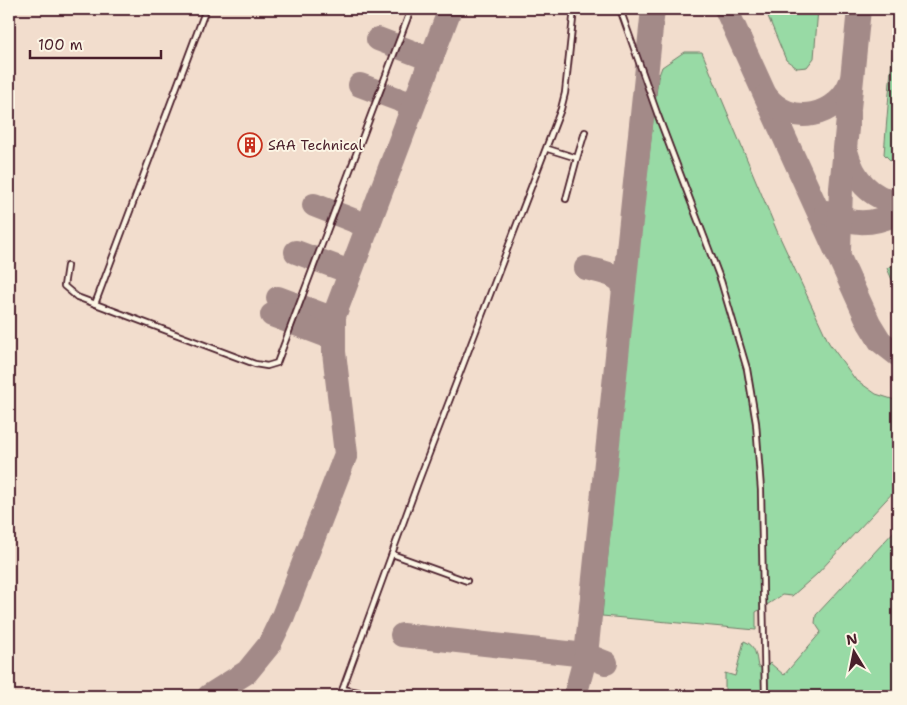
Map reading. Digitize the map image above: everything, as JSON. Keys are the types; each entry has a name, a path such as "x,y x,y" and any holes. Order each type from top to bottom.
{"lane":[{"path":"95,304 206,9"},
{"path":"66,266 64,286 77,297 255,364 267,366 277,363 411,9"},
{"path":"340,696 392,554 548,149 565,93 574,9"},
{"path":"620,9 657,113 721,281 747,369 756,423 761,490 765,696"},
{"path":"566,199 584,132"},
{"path":"548,149 577,158"},
{"path":"392,554 467,581"},
{"path":"343,689 377,696"}],"shaded area":[{"path":"9,9 898,9 898,696 9,696"}],"green space":[{"path":"765,9 818,9 814,58 807,67 797,68 786,60"},
{"path":"896,9 898,9 898,163 892,162 884,154"},
{"path":"684,52 702,52 777,231 829,343 855,379 876,394 898,401 898,487 817,574 792,596 782,595 756,612 756,630 602,616 632,304 658,78 662,67"},
{"path":"898,263 898,294 887,268"},
{"path":"898,527 898,696 725,696 725,673 735,676 744,641 753,648 758,667 766,667 770,663 784,675 821,632 815,623 816,615"}],"taxiway":[{"path":"209,696 247,672 269,645 283,616 346,454 334,352 334,316 450,9"},
{"path":"575,696 586,655 653,9"},
{"path":"726,9 869,323 880,341 898,355"},
{"path":"839,250 841,188 859,9"},
{"path":"378,39 430,59"},
{"path":"766,96 776,106 788,112 800,115 813,114 825,110 836,103 845,93 851,81"},
{"path":"360,85 413,105"},
{"path":"846,151 853,170 864,185 879,197 898,203"},
{"path":"314,205 368,226"},
{"path":"826,212 835,217 853,222 871,222 898,213"},
{"path":"296,252 350,272"},
{"path":"586,268 614,276 622,283 624,288"},
{"path":"278,298 334,319"},
{"path":"272,315 333,338"},
{"path":"402,635 586,655 606,663"}],"place":[{"name":"SAA Technical","path":"250,145"}]}
